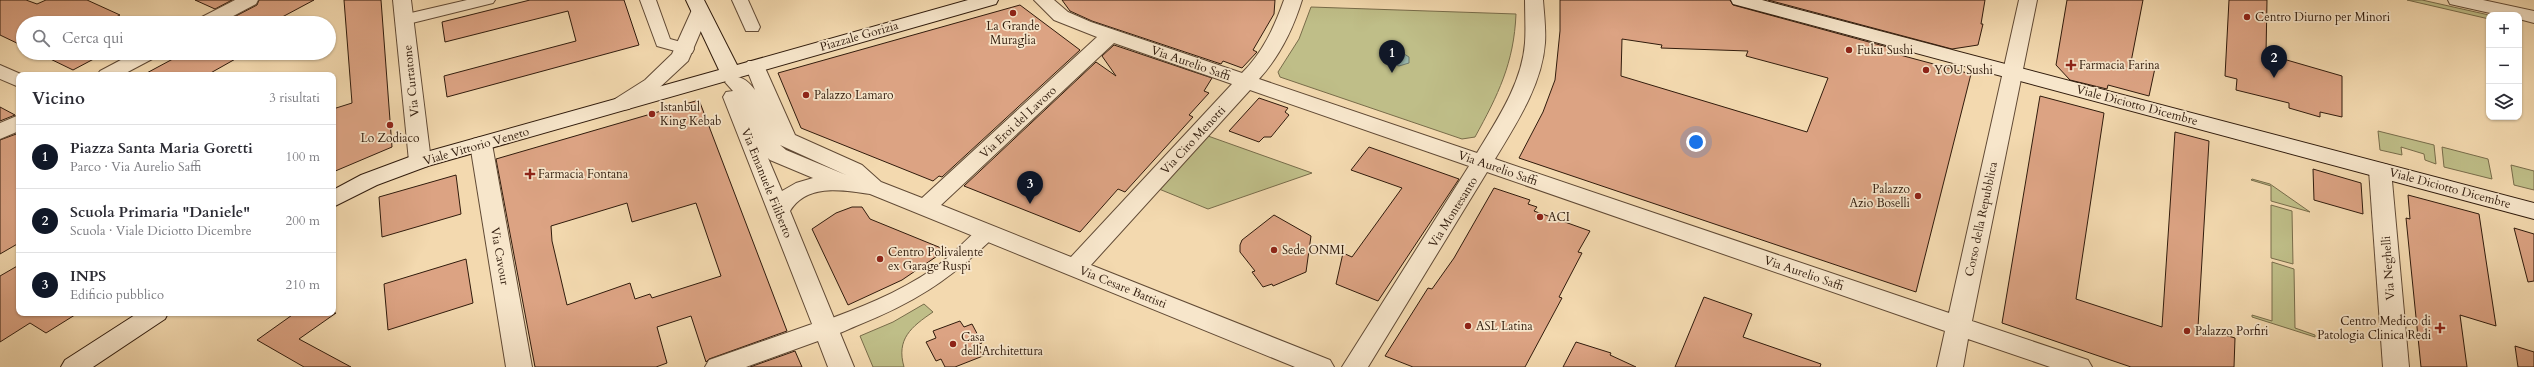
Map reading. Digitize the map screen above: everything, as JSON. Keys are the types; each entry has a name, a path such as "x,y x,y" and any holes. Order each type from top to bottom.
{"street":[{"path":"219,16 249,0"},
{"name":"Via Curtatone","path":"402,0 420,161"},
{"path":"404,20 487,0"},
{"path":"648,0 663,42 686,49"},
{"path":"740,0 752,27"},
{"name":"Piazzale Gorizia","path":"732,77 755,65 989,0"},
{"name":"Via Aurelio Saffi","path":"1043,0 1051,9 1067,18 1111,35 2078,367"},
{"name":"Via Ciro Menotti","path":"1075,268 1270,53 1283,30 1293,0"},
{"name":"Via Montesanto","path":"1355,367 1484,162 1510,116 1528,72 1535,44 1534,0"},
{"name":"Viale Diciotto Dicembre","path":"1740,0 2012,71 2534,211"},
{"name":"Corso della Repubblica","path":"1950,367 2028,0"},
{"path":"2457,0 2534,17"},
{"name":"Viale Vittorio Veneto","path":"622,104 652,84 675,63 686,49 698,6"},
{"name":"Via Emanuele Filiberto","path":"698,6 732,77 732,96 841,367"},
{"name":"Via Eroi del Lavoro","path":"925,208 1111,35"},
{"path":"113,72 136,60"},
{"path":"755,65 786,139 854,170 874,187"},
{"path":"0,71 16,79"},
{"path":"732,77 747,93 774,152 845,183"},
{"name":"Viale Vittorio Veneto","path":"336,196 369,180 420,161 622,104 732,77"},
{"path":"0,132 16,124"},
{"name":"Via Cavour","path":"481,144 518,367"},
{"name":"Via Neghelli","path":"2380,170 2396,367"},
{"path":"779,211 791,194 804,187 821,183 845,183 874,187"},
{"name":"Via Cesare Battisti","path":"874,187 1321,367"},
{"path":"718,367 826,329 894,302 920,288 941,274 986,233"},
{"path":"74,367 151,316"}],"shaded area":[{"path":"2407,0 2422,0 2486,14 2486,18"},
{"path":"1311,7 1516,14 1512,48 1498,93 1475,137 1462,139 1280,77 1278,72 1299,39"},
{"path":"2378,131 2434,145 2436,164 2425,160 2424,154 2401,147 2402,155 2380,150"},
{"path":"1208,136 1312,173 1208,209 1159,189"},
{"path":"2442,147 2488,159 2492,179 2444,167"},
{"path":"2511,165 2534,171 2534,190 2514,185"},
{"path":"2251,180 2270,184 2310,212 2271,201 2271,186"},
{"path":"2271,205 2292,211 2293,264 2271,258"},
{"path":"2272,262 2294,269 2295,328 2315,335 2315,337 2252,317 2252,315 2272,321"},
{"path":"924,304 933,312 918,323 907,335 902,349 904,367 873,367 860,336 893,322"}],"water":[{"path":"1401,52 1409,57 1409,63 1399,66 1390,62 1388,58 1391,54"}],"building":[{"path":"0,0 26,0 37,4 46,0 87,0 120,15 16,16 16,43 0,35"},
{"path":"195,0 232,0 215,9"},
{"path":"259,0 314,0 284,16 236,16 257,5"},
{"path":"344,0 381,0 392,147 336,171 336,108 352,103"},
{"path":"530,0 624,0 639,45 447,97 444,76 576,41 568,11 445,42 442,22"},
{"path":"1062,0 1275,0 1274,14 1253,50 1257,52 1242,68 1223,61 1221,64 1092,21 1070,11"},
{"path":"1560,0 1730,0 1733,5 1913,54 1900,55 1971,74 1916,292 1519,158 1543,112 1555,80 1560,31","holes":["1622,39 1662,45 1661,48 1748,51 1746,56 1828,78 1807,132 1621,76"]},
{"path":"1768,0 1985,0 1981,24 1983,24 1978,45 1952,49"},
{"path":"2067,0 2143,0 2131,62 2155,68 2149,96 2108,85 2107,89 2070,80 2056,65"},
{"path":"2229,0 2267,0 2266,54 2342,76 2342,117 2320,112 2320,117 2289,108 2289,103 2236,90 2237,79 2225,76"},
{"path":"1020,5 1080,50 942,177 939,176 933,181 801,128 778,73"},
{"path":"1114,45 1212,78 1204,91 1209,93 1189,115 1193,117 1125,192 1118,189 1080,232 964,186 1096,62 1116,76 1102,56"},
{"path":"52,60 92,60 73,70"},
{"path":"171,60 234,60 212,72 149,72"},
{"path":"2040,96 2104,113 2076,299 2162,327 2175,132 2209,141 2198,327 2235,338 2234,367 2131,367 2002,323"},
{"path":"1259,98 1288,108 1285,112 1289,115 1271,137 1264,137 1259,142 1229,131"},
{"path":"699,100 787,331 709,359 706,362 691,316 657,327 667,363 656,367 535,367 496,159","holes":["627,203 632,222 696,203 721,276 652,298 650,294 635,299 630,283 567,305 552,241 551,226"]},
{"path":"0,107 15,115 0,121"},
{"path":"16,134 16,245 0,254 0,140"},
{"path":"1369,147 1459,179 1378,301 1336,284 1343,253 1352,257 1402,188 1351,170"},
{"path":"2313,169 2361,183 2363,214 2314,200"},
{"path":"456,175 461,214 382,237 379,197"},
{"path":"1494,188 1530,200 1528,204 1537,207 1534,211 1590,231 1578,252 1582,253 1559,297 1562,298 1525,367 1413,367 1385,356 1428,288 1432,289 1454,258"},
{"path":"2408,195 2479,214 2496,326 2460,315 2467,367 2421,367 2406,218 2410,219"},
{"name":"Centro Polivalente ex Garage Ruspi","path":"852,207 862,207 870,219 946,250 902,280 848,305 812,229 836,213"},
{"name":"Sede ONMI","path":"1274,215 1311,236 1306,272 1273,286 1272,284 1263,287 1252,272 1255,271 1240,252 1240,245 1242,240"},
{"path":"2514,228 2534,234 2534,281 2528,282"},
{"path":"466,259 473,303 388,330 384,284"},
{"path":"16,267 16,316 73,316 46,333 30,323 0,342 0,276"},
{"path":"1704,297 1752,314 1743,337 1821,364 1820,367 1675,367"},
{"path":"291,316 332,316 299,339 351,367 304,367 257,340"},
{"name":"Casa dell'Architettura","path":"960,321 964,327 972,324 982,343 977,345 983,356 955,367 945,367 941,359 936,361 926,342 936,338 933,331"},
{"path":"1576,342 1611,353 1610,355 1636,367 1563,367"},
{"path":"2515,346 2534,352 2534,367 2518,367"},
{"path":"795,351 802,367 750,367"}],"place":[{"name":"La Grande Muraglia","path":"1013,13"},
{"name":"Centro Diurno per Minori","path":"2247,17"},
{"name":"Fuku Sushi","path":"1849,50"},
{"name":"Farmacia Farina","path":"2071,65"},
{"name":"YOU Sushi","path":"1926,70"},
{"name":"Piazza Santa Maria Goretti","path":"1392,73"},
{"name":"Scuola Primaria \"Daniele\"","path":"2274,78"},
{"name":"Palazzo Lamaro","path":"806,95"},
{"name":"Istanbul King Kebab","path":"652,114"},
{"name":"Lo Zodiaco","path":"390,125"},
{"name":"Farmacia Fontana","path":"530,174"},
{"name":"Palazzo Azio Boselli","path":"1918,196"},
{"name":"INPS","path":"1030,204"},
{"name":"ACI","path":"1540,217"},
{"name":"Sede ONMI","path":"1274,250"},
{"name":"Centro Polivalente ex Garage Ruspi","path":"880,259"},
{"name":"ASL Latina","path":"1468,326"},
{"name":"Centro Medico di Patologia Clinica Redi","path":"2440,328"},
{"name":"Palazzo Porfiri","path":"2187,331"},
{"name":"Casa dell'Architettura","path":"953,344"}]}
